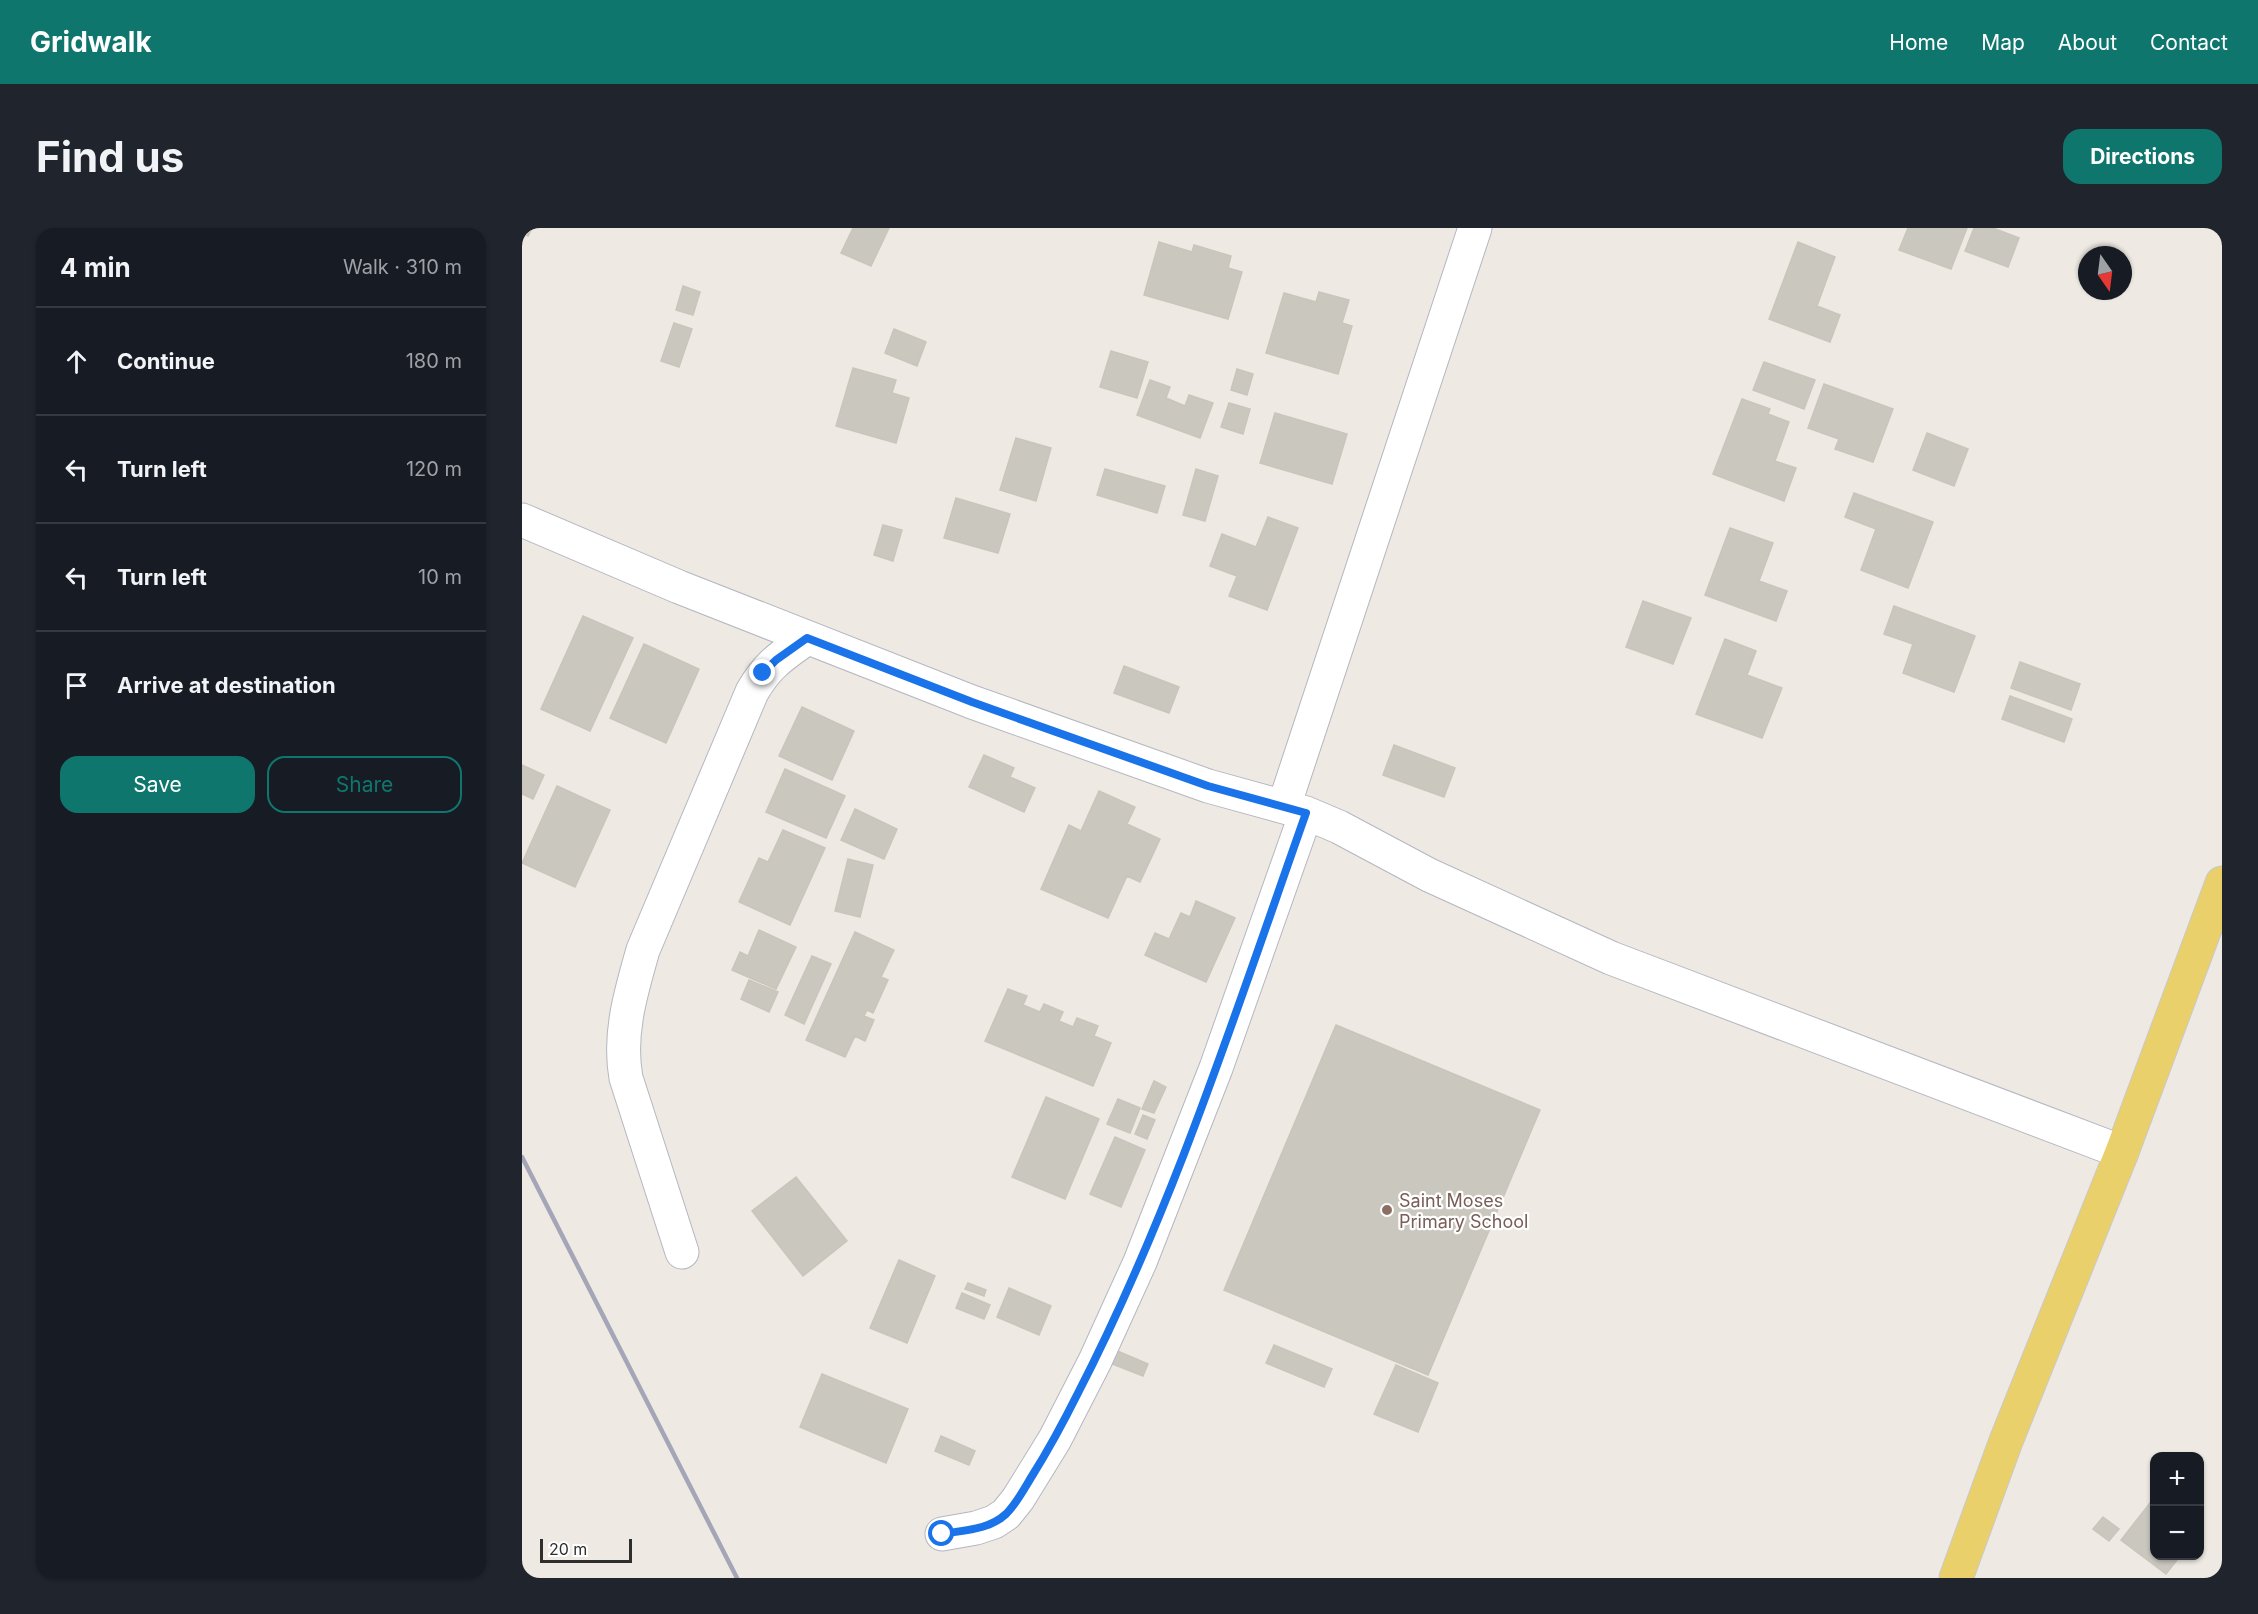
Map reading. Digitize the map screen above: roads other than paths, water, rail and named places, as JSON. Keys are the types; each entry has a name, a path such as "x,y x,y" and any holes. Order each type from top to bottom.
{"main road":[{"path":"1956,1578 2006,1441 2122,1152 2222,883"}],"street":[{"path":"942,1534 994,1522 1006,1514 1018,1499 1055,1439 1095,1361 1140,1262 1216,1068 1475,228"},
{"path":"522,520 679,587 972,702 1208,786 1295,810 1339,827 1429,875 1611,958 2122,1152"},
{"path":"682,1252 626,1078 622,1057 632,990 643,950 752,692 763,673 776,660 807,638"}],"railway":[{"path":"522,1157 737,1578"}],"place":[{"name":"Saint Moses Primary School","path":"1387,1210"}]}
